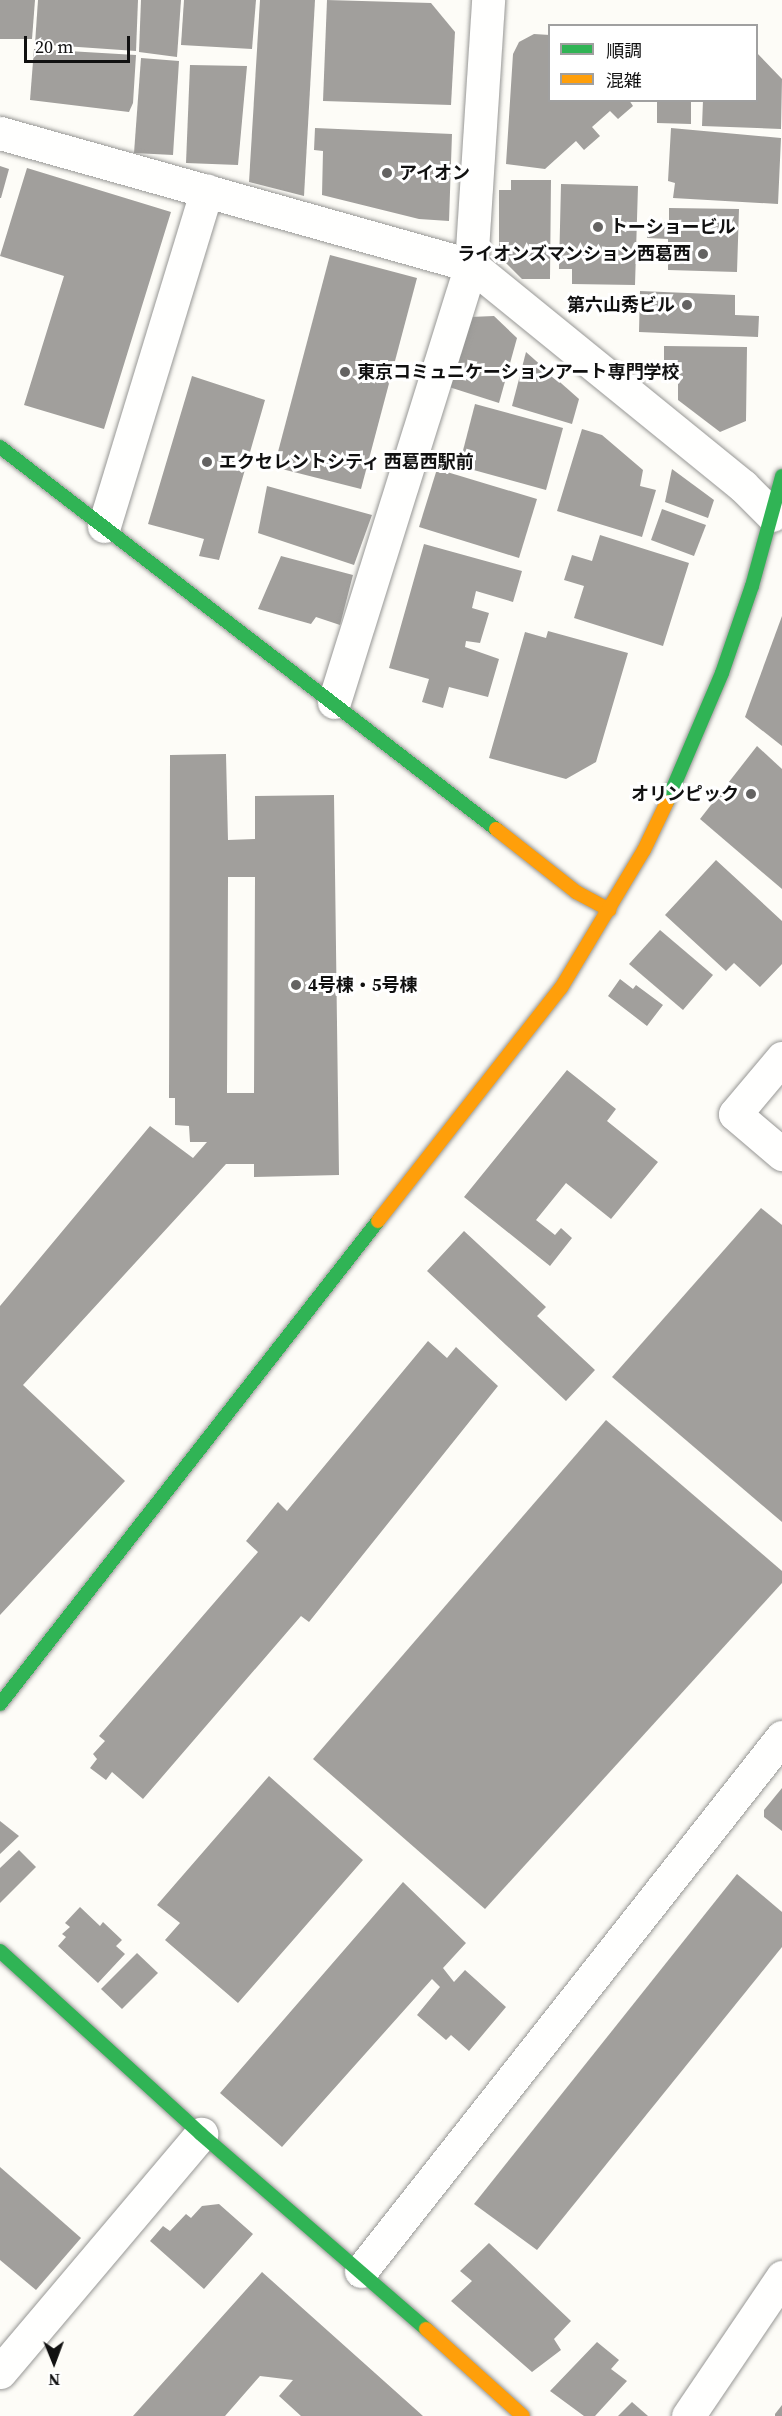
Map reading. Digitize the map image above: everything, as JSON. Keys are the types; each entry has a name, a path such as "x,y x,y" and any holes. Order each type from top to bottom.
{"street":[{"path":"334,702 471,264 488,0"},
{"path":"0,133 471,264 743,486 777,520"},
{"path":"104,526 207,190"},
{"path":"0,447 334,702 576,892 610,910"},
{"path":"0,1704 510,1057 561,988 644,850 682,770 722,673 777,520 782,476"},
{"path":"782,1058 735,1114 782,1154"},
{"path":"361,2271 782,1737"},
{"path":"0,1951 201,2134 361,2271 523,2416"},
{"path":"0,2372 201,2134"},
{"path":"688,2416 782,2277"}],"building":[{"path":"0,0 35,0 32,39 0,39"},
{"path":"38,0 138,0 136,51 35,44"},
{"path":"141,0 181,0 177,57 139,52"},
{"path":"184,0 256,0 252,49 181,45"},
{"path":"260,0 315,0 304,196 249,182"},
{"path":"327,0 431,3 455,32 451,105 323,101"},
{"path":"534,34 548,35 548,102 630,102 633,106 618,119 610,111 592,127 600,136 584,150 576,141 545,169 506,164 513,54 519,42"},
{"path":"34,49 136,55 133,103 129,112 30,100"},
{"path":"758,54 782,79 781,129 702,126 703,102 758,102"},
{"path":"141,58 179,61 173,155 134,153"},
{"path":"190,65 247,66 238,165 186,163"},
{"path":"657,102 691,102 691,124 657,123"},
{"name":"アイオン","path":"315,128 452,134 449,221 419,219 322,195 323,151 314,150"},
{"path":"671,128 781,138 778,204 673,198 675,183 668,181"},
{"path":"0,166 9,169 1,198 0,198"},
{"path":"27,168 171,212 104,429 24,405 64,276 0,256"},
{"path":"511,180 551,180 550,279 522,279 499,256 499,190 511,190"},
{"name":"トーショービル","path":"561,184 638,186 635,285 572,284 572,269 559,269"},
{"name":"ライオンズマンション西葛西","path":"669,208 739,209 737,272 668,270 668,239 647,238 648,222 669,222"},
{"name":"東京コミュニケーションアート専門学校","path":"330,255 417,278 361,489 274,467"},
{"name":"第六山秀ビル","path":"640,291 735,295 735,315 759,316 758,337 639,332"},
{"path":"494,316 517,338 499,403 449,387 470,317"},
{"path":"664,346 747,347 746,421 720,432 678,400 678,362 664,362"},
{"path":"526,352 579,399 572,424 512,406"},
{"name":"エクセレントシティ 西葛西駅前","path":"192,376 265,400 219,560 199,556 204,539 148,524"},
{"path":"475,404 563,428 546,490 459,466"},
{"path":"582,429 602,435 643,470 640,486 656,490 642,537 557,511"},
{"path":"437,469 537,499 519,558 419,527"},
{"path":"672,469 714,500 708,518 665,502"},
{"path":"267,486 372,515 354,565 258,533"},
{"path":"662,509 706,525 694,556 651,540"},
{"path":"600,535 689,563 663,646 574,618 584,586 564,580 572,555 592,561"},
{"path":"424,544 522,571 513,602 476,591 472,608 489,613 480,643 466,641 465,647 499,659 488,697 449,687 443,708 422,702 429,679 389,668"},
{"path":"281,556 353,575 340,625 316,617 311,624 258,609"},
{"path":"782,616 782,746 745,717"},
{"path":"548,631 628,653 596,762 566,779 489,758 525,632 546,638"},
{"name":"オリンピック","path":"757,746 782,769 782,889 700,819"},
{"name":"4号棟・5号棟","path":"226,754 228,840 255,839 255,796 334,795 339,1175 254,1177 254,1164 226,1164 23,1385 125,1481 0,1615 0,1306 150,1126 193,1158 207,1142 190,1142 189,1126 175,1125 175,1098 169,1098 170,755","holes":["228,877 255,877 254,1093 227,1093"]},
{"path":"716,860 782,921 782,964 760,987 734,963 726,971 665,915"},
{"path":"660,930 713,975 683,1010 629,964"},
{"path":"620,979 633,989 636,985 663,1005 647,1026 608,996"},
{"path":"567,1070 616,1109 607,1121 658,1162 611,1219 566,1183 536,1220 555,1235 561,1228 572,1238 550,1266 464,1197"},
{"path":"761,1208 782,1225 782,1522 612,1377"},
{"path":"464,1231 546,1307 537,1316 595,1370 566,1401 427,1271"},
{"path":"428,1341 447,1358 456,1347 498,1386 309,1622 301,1616 143,1799 112,1772 106,1780 90,1768 97,1759 93,1754 105,1741 99,1736 258,1552 246,1541 278,1502 287,1511"},
{"path":"606,1420 782,1571 782,1583 485,1909 313,1759"},
{"path":"269,1776 363,1860 238,2003 165,1940 180,1923 157,1905"},
{"path":"782,1788 782,1831 764,1817 764,1810"},
{"path":"0,1821 19,1836 0,1854"},
{"path":"19,1850 36,1867 0,1903 0,1868"},
{"path":"737,1874 782,1912 782,1947 537,2250 474,2204"},
{"path":"403,1882 466,1943 443,1968 454,1982 465,1970 506,2007 469,2051 451,2035 446,2040 417,2015 440,1987 432,1979 282,2147 220,2093"},
{"path":"80,1907 100,1926 103,1922 122,1940 116,1946 125,1954 98,1983 58,1946 66,1937 62,1934 70,1927 65,1923"},
{"path":"137,1953 158,1973 122,2009 101,1989"},
{"path":"0,2167 81,2238 36,2290 0,2260"},
{"path":"219,2204 253,2234 204,2289 150,2241 163,2226 170,2231 186,2214 191,2218 202,2206"},
{"path":"489,2243 571,2321 554,2339 561,2350 532,2372 451,2301 472,2281 460,2271"},
{"path":"262,2272 423,2416 301,2416 279,2396 293,2380 260,2376 225,2416 133,2416"},
{"path":"597,2342 619,2360 611,2369 627,2381 595,2416 584,2416 550,2391"},
{"path":"632,2402 648,2416 618,2416"},
{"path":"782,2405 782,2416 775,2416 775,2414"}],"traffic: fast":[{"path":"0,447 496,829"},
{"path":"667,802 722,673 752,586 782,476"},
{"path":"0,1704 378,1221"},
{"path":"0,1951 201,2134 426,2329"}],"traffic: slow":[{"path":"378,1221 561,988 644,850 667,802"},
{"path":"496,829 576,892 610,910"},
{"path":"426,2329 523,2416"}],"place":[{"name":"アイオン","path":"387,173"},
{"name":"トーショービル","path":"598,227"},
{"name":"ライオンズマンション西葛西","path":"703,254"},
{"name":"第六山秀ビル","path":"687,305"},
{"name":"東京コミュニケーションアート専門学校","path":"345,372"},
{"name":"エクセレントシティ 西葛西駅前","path":"207,462"},
{"name":"オリンピック","path":"751,794"},
{"name":"4号棟・5号棟","path":"296,985"}]}
